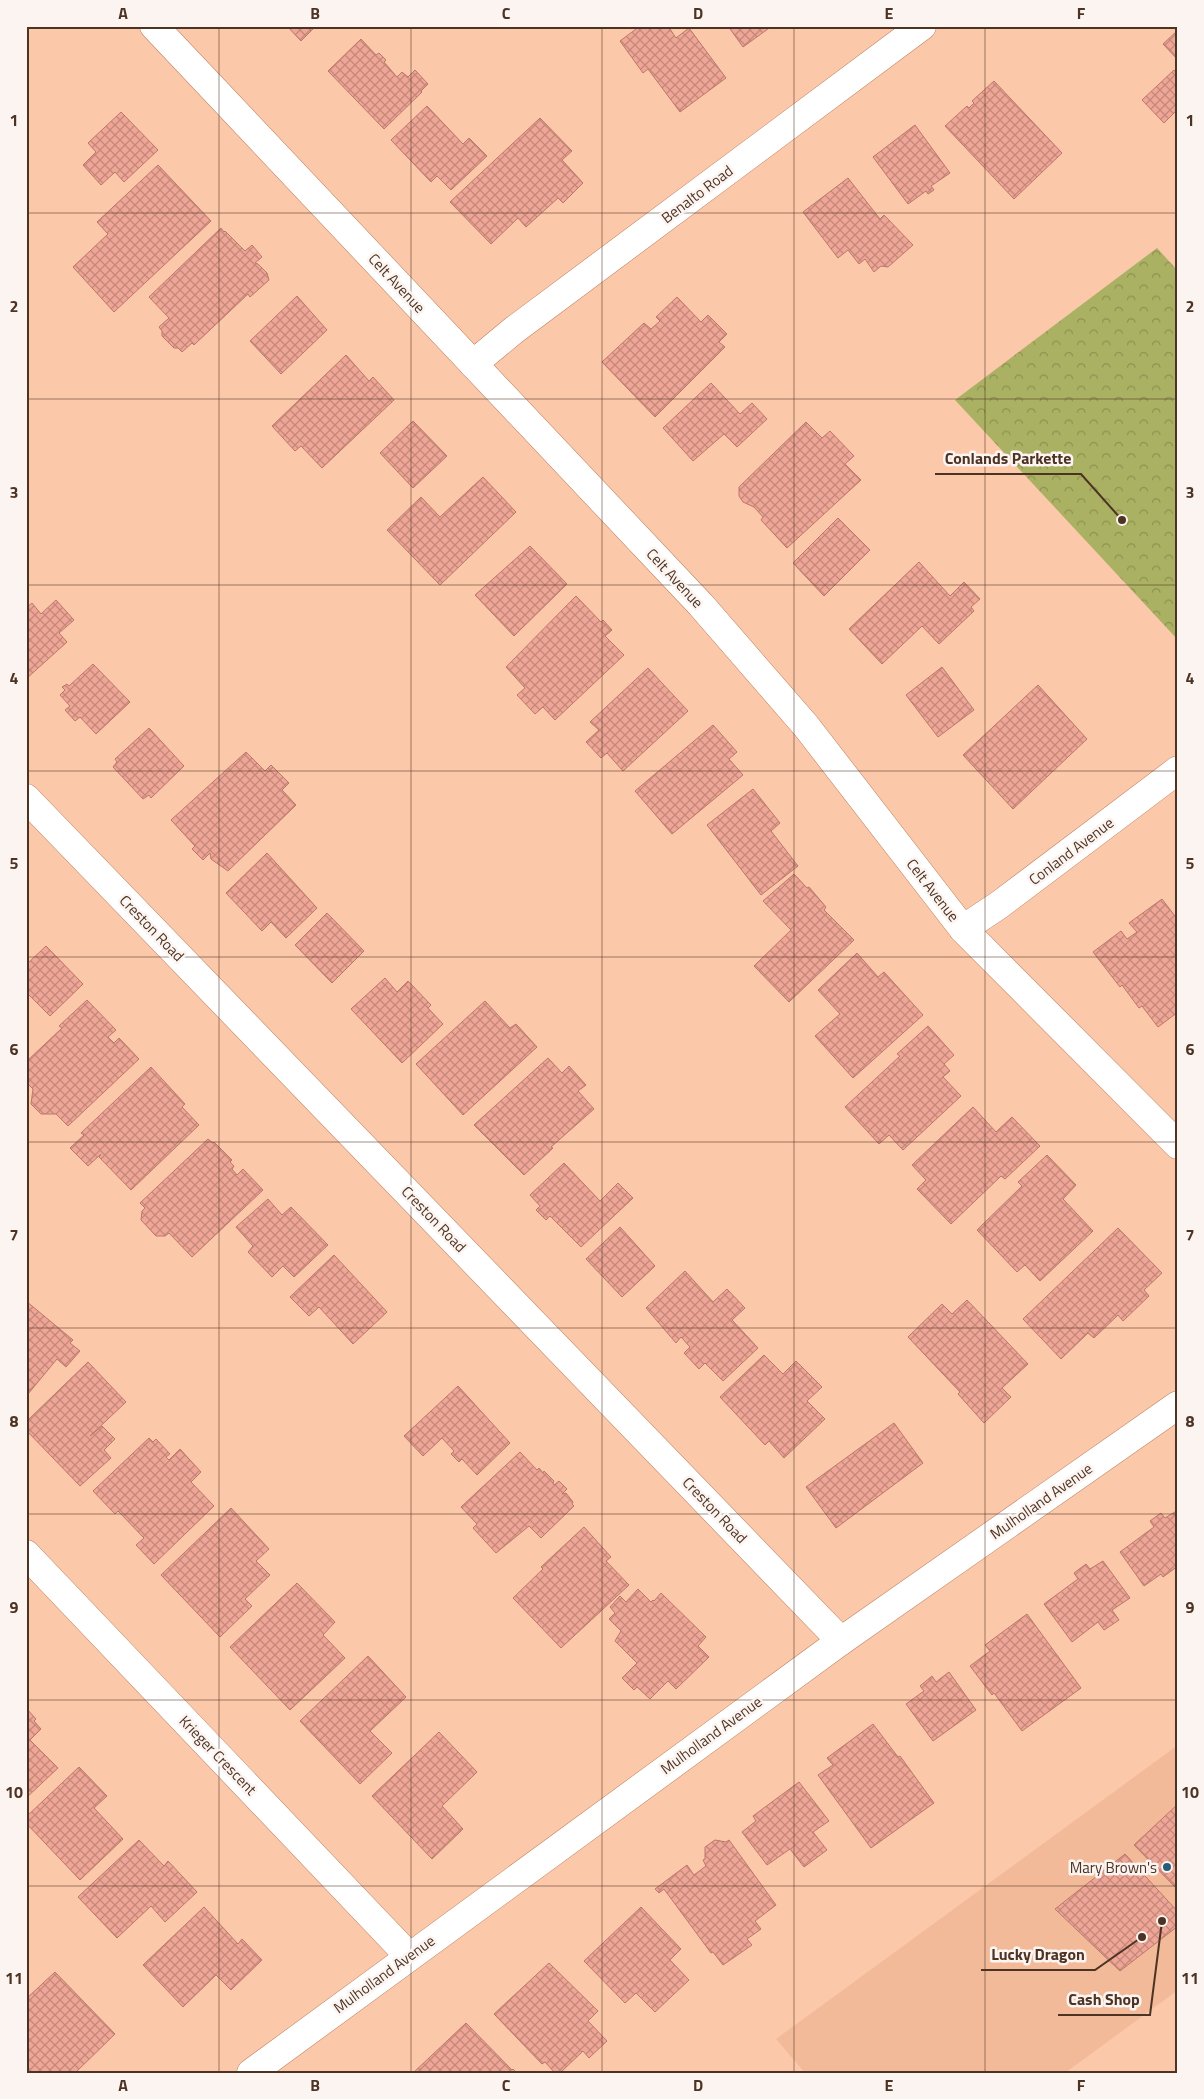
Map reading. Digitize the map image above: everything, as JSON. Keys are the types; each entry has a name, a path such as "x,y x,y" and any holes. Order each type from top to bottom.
{"street":[{"name":"Celt Avenue","path":"154,26 701,605 800,719 963,929 1178,1145"},
{"name":"Benalto Road","path":"474,364 514,330 922,26"},
{"name":"Conland Avenue","path":"963,929 999,906 1178,770"},
{"name":"Creston Road","path":"26,798 841,1641"},
{"name":"Mulholland Avenue","path":"251,2073 841,1641 1178,1405"},
{"name":"Krieger Crescent","path":"26,1554 409,1956"}],"shaded area":[{"path":"1178,1745 1178,1990 1065,2073 805,2073 776,2039"}],"green space":[{"path":"1157,248 1178,271 1178,640 955,400"}],"building":[{"path":"287,26 316,26 301,41"},
{"path":"640,26 668,26 676,38 689,28 726,78 680,112 648,69 643,73 620,41"},
{"path":"728,26 772,26 743,47"},
{"path":"1178,30 1178,60 1163,44"},
{"path":"361,39 376,55 379,53 386,60 384,62 397,77 402,72 408,77 415,70 428,84 384,129 328,71"},
{"path":"1174,70 1178,75 1178,109 1164,123 1142,100"},
{"path":"994,81 1062,153 1014,199 945,126 967,106 969,108 974,103 972,101"},
{"path":"427,106 463,144 469,138 487,156 451,190 437,176 431,182 391,140"},
{"path":"121,112 158,150 124,182 115,172 101,185 83,165 96,152 88,143"},
{"path":"540,118 572,151 562,160 583,183 563,203 558,198 526,227 518,218 491,244 450,202"},
{"path":"915,125 950,173 931,186 934,190 928,194 926,191 908,204 873,157"},
{"path":"158,165 211,221 114,312 73,267 108,234 97,222"},
{"path":"848,178 880,219 884,215 913,245 888,267 881,266 874,272 865,259 859,264 848,250 838,258 803,212"},
{"path":"221,228 245,251 252,245 262,257 255,263 267,273 269,280 250,297 248,294 194,345 192,343 182,352 178,348 174,348 162,336 162,331 159,327 169,318 149,297"},
{"path":"297,296 327,330 281,374 250,341"},
{"path":"677,297 701,322 708,315 727,334 719,342 725,347 655,417 602,362 644,323 651,329 660,321 656,317"},
{"path":"346,355 369,381 373,377 394,400 322,468 301,446 295,451 272,426"},
{"path":"711,383 740,414 752,403 767,419 737,447 724,434 693,461 663,428"},
{"path":"413,421 447,456 413,488 380,453"},
{"path":"806,422 822,438 830,431 854,456 845,464 861,480 787,548 761,520 763,517 754,507 743,502 739,496 739,487"},
{"path":"483,477 516,512 440,585 387,530 421,497 440,517"},
{"path":"838,518 870,550 824,596 793,563"},
{"path":"530,546 567,584 514,636 475,595"},
{"path":"919,562 950,596 964,582 980,599 971,607 974,611 939,644 922,626 882,664 849,629"},
{"path":"576,596 601,622 603,620 612,630 605,636 624,655 555,720 543,707 535,714 517,695 525,688 506,667"},
{"path":"56,600 74,620 59,633 67,642 26,679 26,608 32,603 41,614"},
{"path":"93,664 130,702 96,734 80,717 75,721 65,710 70,706 60,695 65,690 62,687 67,684 69,686"},
{"path":"942,667 974,710 938,737 906,695"},
{"path":"648,668 688,711 623,771 607,753 601,758 586,742 599,730 590,722"},
{"path":"1038,685 1087,739 1013,809 963,755"},
{"path":"713,725 737,752 729,759 743,775 672,834 635,791"},
{"path":"149,728 184,766 151,798 149,795 143,799 113,767 117,762 115,759"},
{"path":"246,752 265,771 271,765 289,783 282,790 296,805 228,871 211,859 210,853 203,860 192,849 195,846 171,820"},
{"path":"753,789 780,823 771,831 798,866 761,895 707,825"},
{"path":"267,853 317,908 286,938 271,922 262,931 226,893"},
{"path":"794,874 807,888 809,887 826,907 824,910 854,940 789,1002 754,966 791,930 763,901"},
{"path":"1162,899 1178,920 1178,1012 1158,1027 1142,1006 1139,1008 1122,985 1120,987 1093,952 1121,931 1127,939 1137,932 1129,923"},
{"path":"327,913 364,951 332,983 295,945"},
{"path":"46,946 83,984 50,1016 26,992 26,965"},
{"path":"857,953 878,977 884,972 923,1015 853,1078 815,1036 840,1014 818,990"},
{"path":"385,978 397,992 408,981 431,1005 428,1008 443,1024 402,1063 351,1009"},
{"path":"87,1000 116,1030 108,1037 114,1043 119,1038 139,1059 68,1126 56,1114 41,1114 31,1104 33,1089 26,1082 26,1062 62,1028 59,1026"},
{"path":"485,1001 510,1028 516,1024 537,1047 463,1115 416,1064"},
{"path":"928,1026 954,1055 944,1064 950,1071 943,1077 961,1096 903,1150 889,1135 879,1144 845,1107 900,1056 897,1054"},
{"path":"548,1058 562,1073 569,1066 586,1085 578,1091 594,1109 551,1147 553,1148 524,1175 474,1125"},
{"path":"151,1067 185,1104 182,1107 199,1125 131,1190 99,1157 101,1154 88,1166 70,1148 84,1135 81,1133"},
{"path":"973,1107 996,1132 1012,1117 1040,1146 1005,1179 1001,1176 951,1224 917,1189 926,1180 912,1165"},
{"path":"208,1139 214,1142 232,1160 230,1162 234,1166 232,1169 237,1175 243,1169 263,1190 192,1257 169,1233 165,1236 156,1236 141,1220 142,1211 145,1208 140,1203"},
{"path":"1047,1155 1076,1185 1063,1199 1093,1231 1040,1281 1025,1265 1017,1272 977,1230 1022,1186 1018,1182"},
{"path":"564,1163 600,1201 618,1183 633,1198 581,1247 550,1216 546,1220 536,1210 540,1206 530,1195"},
{"path":"268,1199 282,1215 291,1207 328,1245 294,1277 283,1266 272,1277 248,1252 253,1246 236,1227"},
{"path":"620,1227 655,1266 622,1297 586,1259"},
{"path":"1118,1228 1162,1273 1144,1290 1149,1296 1123,1321 1118,1315 1094,1338 1088,1333 1061,1359 1023,1319"},
{"path":"334,1255 387,1312 353,1344 319,1307 309,1316 290,1297"},
{"path":"685,1271 713,1302 727,1289 745,1308 732,1320 758,1348 723,1381 705,1363 699,1369 684,1353 690,1347 681,1337 676,1343 646,1308"},
{"path":"967,1300 1028,1364 1002,1388 1011,1397 984,1423 958,1394 960,1392 908,1337 942,1304 952,1314"},
{"path":"26,1301 73,1340 70,1343 80,1351 66,1367 57,1359 28,1394 26,1393"},
{"path":"764,1355 783,1374 796,1361 822,1387 807,1401 825,1419 784,1458 769,1441 765,1445 720,1397"},
{"path":"88,1362 126,1402 90,1436 102,1426 115,1439 104,1450 111,1458 80,1486 26,1430 26,1422"},
{"path":"458,1386 510,1443 477,1475 462,1459 459,1462 451,1454 454,1451 442,1438 423,1456 404,1436"},
{"path":"894,1423 923,1463 836,1528 806,1487"},
{"path":"149,1438 153,1442 156,1439 170,1454 166,1457 169,1460 180,1449 201,1472 191,1482 214,1506 154,1564 136,1545 144,1538 118,1511 115,1514 93,1491"},
{"path":"520,1452 537,1470 539,1468 543,1473 544,1471 554,1481 554,1485 559,1481 567,1489 562,1494 566,1493 574,1506 541,1538 529,1526 496,1553 473,1528 477,1524 461,1507"},
{"path":"231,1508 269,1549 256,1561 270,1575 245,1599 252,1606 220,1637 161,1575"},
{"path":"1178,1510 1178,1566 1163,1577 1161,1574 1144,1586 1120,1552 1154,1527 1150,1521 1161,1513 1165,1518"},
{"path":"584,1527 611,1557 606,1561 629,1585 561,1648 513,1598 543,1569 541,1567"},
{"path":"1103,1561 1130,1598 1112,1610 1119,1620 1104,1630 1098,1622 1072,1642 1044,1604 1078,1579 1074,1573 1086,1564 1090,1569"},
{"path":"297,1583 335,1622 323,1635 345,1658 290,1710 230,1647"},
{"path":"638,1589 651,1602 661,1593 706,1637 698,1646 709,1657 676,1689 668,1681 650,1699 637,1687 634,1690 622,1678 637,1663 615,1641 621,1631 609,1619 615,1613 610,1607 620,1596 626,1602"},
{"path":"1027,1614 1081,1688 1022,1731 994,1693 992,1695 970,1666 990,1651 985,1645"},
{"path":"368,1656 406,1697 370,1731 392,1753 360,1784 300,1721"},
{"path":"949,1672 976,1710 933,1741 906,1704 924,1691 920,1686 932,1676 936,1682"},
{"path":"26,1708 36,1719 34,1721 41,1729 30,1740 58,1768 26,1798"},
{"path":"873,1724 898,1757 900,1756 934,1803 871,1848 818,1775 833,1765 827,1758"},
{"path":"439,1732 477,1772 442,1806 463,1829 432,1859 372,1796"},
{"path":"79,1767 107,1796 94,1808 123,1839 80,1880 26,1823 26,1817"},
{"path":"799,1782 829,1821 813,1832 827,1850 804,1867 790,1849 767,1865 742,1832 756,1821 753,1816"},
{"name":"Mary Brown's","path":"1178,1804 1178,1890 1134,1845"},
{"path":"139,1840 164,1866 168,1861 197,1892 165,1922 151,1906 117,1938 78,1897"},
{"path":"715,1840 726,1842 729,1840 776,1905 755,1921 761,1929 747,1939 752,1945 723,1965 713,1952 711,1953 664,1889 659,1893 655,1889 687,1865 694,1875 706,1866 703,1860 705,1859 705,1847"},
{"path":"1125,1854 1178,1912 1178,1926 1120,1971 1055,1909"},
{"path":"204,1907 238,1944 242,1939 262,1960 231,1990 216,1975 183,2007 143,1965"},
{"path":"641,1907 681,1949 670,1960 689,1980 655,2012 636,1993 625,2003 584,1961"},
{"path":"549,1963 598,2011 588,2021 607,2041 589,2058 583,2051 560,2073 555,2073 545,2062 542,2064 494,2014"},
{"path":"55,1972 115,2034 75,2073 26,2073 26,1999"},
{"path":"466,2023 517,2073 413,2073"}],"place":[{"name":"Conlands Parkette","path":"1122,520"},
{"name":"Mary Brown's","path":"1167,1867"},
{"name":"Cash Shop","path":"1162,1921"},
{"name":"Lucky Dragon","path":"1142,1937"}]}
